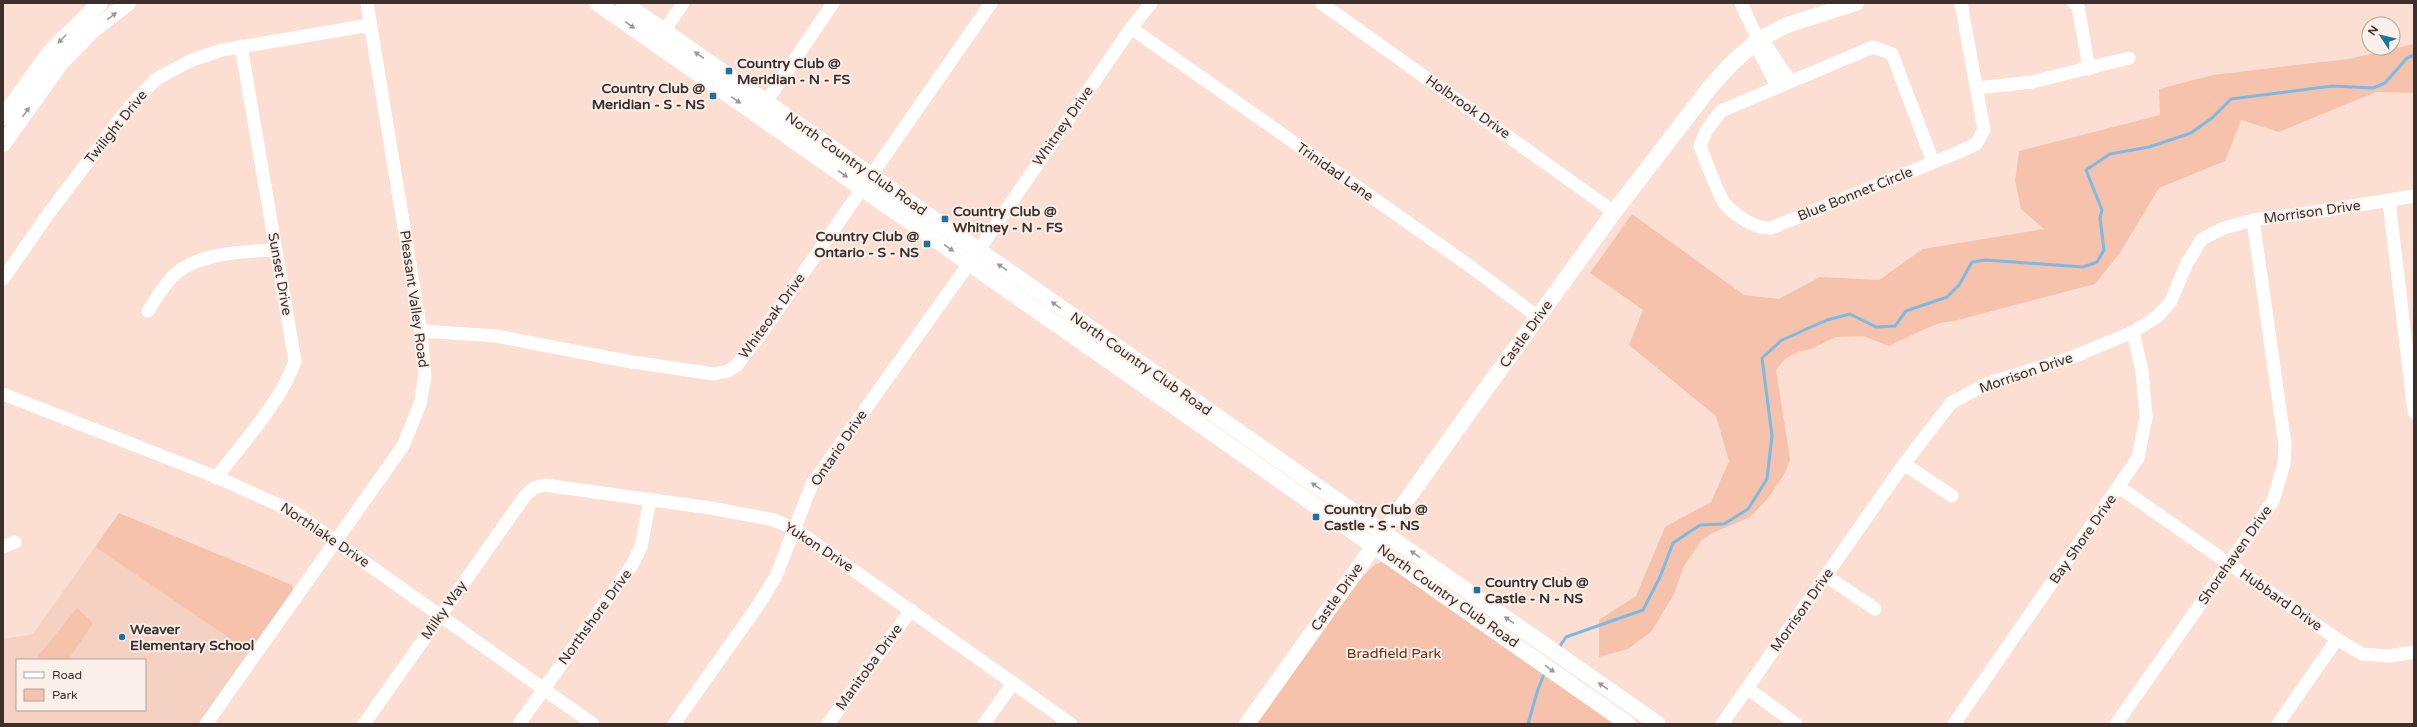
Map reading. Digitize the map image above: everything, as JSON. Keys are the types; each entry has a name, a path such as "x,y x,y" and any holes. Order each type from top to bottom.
{"main road":[{"path":"3,117 50,52 100,3"},
{"path":"3,144 60,64 93,30 128,3"},
{"name":"North Country Club Road","path":"597,3 660,37 766,101 867,182"},
{"name":"North Country Club Road","path":"624,3 660,37 757,114 867,182 1378,538 1541,643 1658,724"},
{"name":"Castle Drive","path":"1247,724 1378,538 1614,212 1711,86 1731,64 1758,40 1787,25 1856,3"},
{"name":"North Country Club Road","path":"1378,538 1528,653 1628,724"},
{"path":"1612,713 1622,699"}],"street":[{"name":"Pleasant Valley Road","path":"206,724 403,446 420,404 425,376 421,331 367,3"},
{"path":"660,37 683,3"},
{"path":"757,114 833,3"},
{"name":"Whiteoak Drive","path":"421,331 496,336 626,361 706,373 728,372 736,366 763,331 991,3"},
{"name":"Whitney Drive","path":"974,256 1131,28 1151,3"},
{"name":"Holbrook Drive","path":"1321,3 1614,212"},
{"path":"1740,3 1758,40 1758,49 1777,86"},
{"path":"2078,4 2089,69"},
{"path":"1934,162 1976,144 1981,138 1984,130 1961,6"},
{"name":"Twilight Drive","path":"3,278 49,213 130,106 156,79 192,60 241,46 370,25"},
{"name":"Trinidad Lane","path":"1131,28 1467,264 1538,317"},
{"path":"1758,40 1765,44 1790,81"},
{"name":"Sunset Drive","path":"216,478 282,390 290,378 296,360 275,250 241,46"},
{"name":"Blue Bonnet Circle","path":"1873,47 1884,50 1892,54 1934,162 1771,228 1761,228 1738,214 1724,203 1700,146 1706,131 1721,110 1777,86 1873,47"},
{"path":"1976,88 2032,82 2129,58"},
{"name":"Morrison Drive","path":"1722,724 1904,464 1951,403 1986,384 2070,358 2133,332 2158,316 2171,301 2187,263 2202,239 2224,228 2253,220 2389,201 2414,196"},
{"path":"2389,201 2412,381 2414,412"},
{"name":"Shorehaven Drive","path":"2116,724 2273,500 2284,464 2284,445 2253,220"},
{"path":"148,310 173,276 184,267 208,258 243,251 275,250"},
{"name":"Ontario Drive","path":"674,724 773,581 812,484 974,256"},
{"name":"Bay Shore Drive","path":"1954,724 2138,458 2146,417 2142,371 2133,332"},
{"name":"Northlake Drive","path":"3,394 283,506 441,614 593,724"},
{"path":"1904,464 1952,496"},
{"name":"Yukon Drive","path":"525,496 534,488 544,485 711,508 774,520 794,529 1071,724"},
{"name":"Hubbard Drive","path":"2119,486 2337,639 2362,654 2389,656 2414,652"},
{"name":"Milky Way","path":"364,724 525,496"},
{"name":"Northshore Drive","path":"519,724 632,565 641,547 650,500"},
{"path":"1826,576 1875,609"},
{"name":"Manitoba Drive","path":"828,724 911,610"},
{"path":"2278,724 2337,639"},
{"path":"984,724 1013,683"},
{"path":"1747,688 1796,724"}],"shaded area":[{"name":"Weaver Elementary School","path":"95,547 250,652 199,724 3,724 3,639 33,634"}],"green space":[{"path":"2414,44 2414,93 2376,92 2279,132 2241,120 2225,161 2159,188 2119,254 2095,284 1954,321 1940,323 1889,346 1863,336 1836,337 1811,349 1797,352 1785,359 1776,370 1790,460 1785,473 1769,497 1750,517 1712,533 1701,541 1684,566 1674,594 1651,632 1628,649 1599,657 1599,620 1636,596 1665,527 1711,502 1729,461 1716,416 1629,345 1643,310 1590,273 1632,214 1744,295 1779,299 1820,277 1879,280 1923,249 2044,229 2021,209 2015,181 2019,151 2160,115 2159,89 2213,75 2348,59 2361,56 2401,56 2401,47"},
{"path":"119,513 292,585 293,590 250,652 95,547"},
{"name":"Bradfield Park","path":"1386,561 1620,724 1253,724 1363,576 1376,564"},
{"path":"77,608 93,623 69,659 36,659"}],"waterway":[{"path":"1558,649 1566,637 1643,610 1660,577 1673,543 1700,525 1724,524 1748,509 1767,479 1772,436 1762,358 1782,340 1827,320 1850,314 1876,327 1895,326 1906,311 1947,297 1959,285 1972,262 1986,260 2083,267 2097,262 2104,250 2100,218 2102,210 2086,170 2110,154 2149,147 2191,133 2212,118 2231,99 2332,86 2373,88 2385,83 2407,58 2414,55"},
{"path":"1528,724 1538,689 1545,672"}],"place":[{"name":"Country Club @ Meridian - N - FS","path":"729,71"},
{"name":"Country Club @ Meridian - S - NS","path":"713,96"},
{"name":"Country Club @ Whitney - N - FS","path":"945,219"},
{"name":"Country Club @ Ontario - S - NS","path":"927,244"},
{"name":"Country Club @ Castle - S - NS","path":"1316,517"},
{"name":"Country Club @ Castle - N - NS","path":"1477,590"},
{"name":"Weaver Elementary School","path":"122,637"}]}
